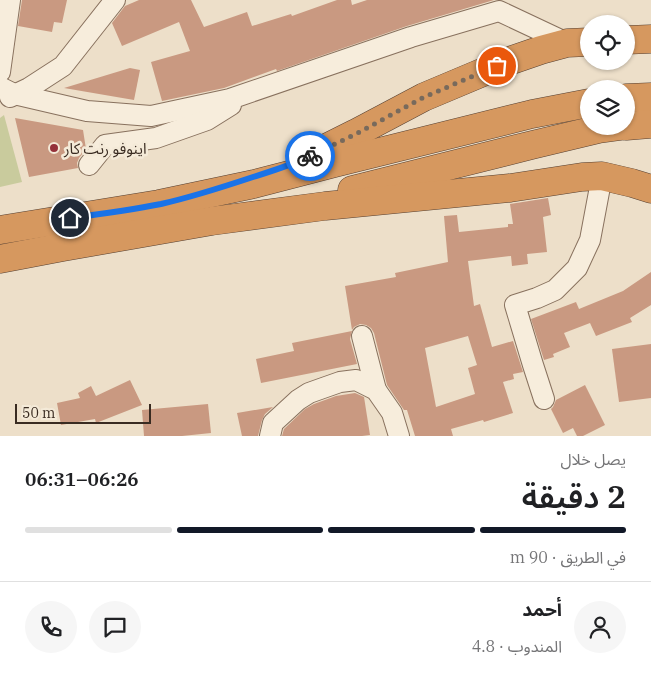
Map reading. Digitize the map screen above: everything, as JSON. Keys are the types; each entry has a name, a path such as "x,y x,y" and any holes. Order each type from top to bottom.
{"highway":[{"path":"635,40 651,39"},
{"path":"176,200 295,163 356,134 424,97 512,60 578,43"},
{"path":"635,98 651,97"},
{"path":"0,230 159,204 254,184 335,162 512,119 580,105"},
{"path":"635,125 651,124"},
{"path":"212,222 339,193 580,133"},
{"path":"0,259 212,222 325,206 510,188 582,177 602,176 651,189"}],"street":[{"path":"0,72 10,0"},
{"path":"5,95 29,88 63,66 115,0"},
{"path":"5,95 87,112 151,116 230,99 411,36 499,11 578,43"},
{"path":"89,166 105,144 156,138 207,120 254,91"},
{"path":"544,399 515,305 555,290 577,268 590,240 602,176"},
{"path":"362,336 376,390 392,414 399,436"},
{"path":"270,436 273,423 298,400 309,393 340,382 356,380 376,390"}],"green space":[{"path":"4,115 22,182 0,187 0,118"}],"building":[{"path":"22,0 67,0 62,23 54,22 52,32 18,26"},
{"path":"139,0 191,0 204,27 247,12 252,26 291,14 292,16 337,0 351,0 352,5 367,0 494,0 407,26 224,88 162,101 151,62 190,51 179,22 122,46 112,23 125,6"},
{"path":"130,68 140,70 134,100 64,88"},
{"name":"اينوفو رنت كار","path":"15,118 83,130 86,149 79,158 78,168 29,177"},
{"path":"548,198 551,215 543,217 547,252 527,254 528,264 512,266 511,256 468,261 474,306 480,304 492,347 513,341 523,372 513,374 514,379 503,382 513,413 451,429 453,436 415,436 407,410 404,410 387,385 374,333 371,328 360,324 352,330 345,286 396,277 395,273 448,262 444,216 457,215 459,232 508,227 508,224 513,224 510,204","holes":["468,336 477,365 468,368 475,394 436,407 425,348"]},
{"path":"651,272 651,305 630,318 632,322 596,336 590,323 564,333 570,347 553,354 554,357 544,360 531,319 576,302 579,309 623,291"},
{"path":"352,331 350,339 357,364 261,383 256,359 294,351 292,343"},
{"path":"651,344 651,398 619,402 612,349"},
{"path":"130,380 142,405 96,423 95,419 61,425 57,403 80,398 78,393 91,386 96,396"},
{"path":"585,385 605,425 583,436 577,436 573,428 563,433 551,409 556,400"},
{"path":"355,393 364,397 370,435 282,436 284,429 305,409 336,396"},
{"path":"208,404 211,433 182,436 144,436 142,410"},
{"path":"273,407 265,414 258,436 242,436 237,413"}],"way so far":[{"path":"310,156 356,134 424,97 497,66"}],"place":[{"name":"اينوفو رنت كار","path":"54,148"}],"route":[{"path":"70,218 176,200 281,168 310,156"}]}
